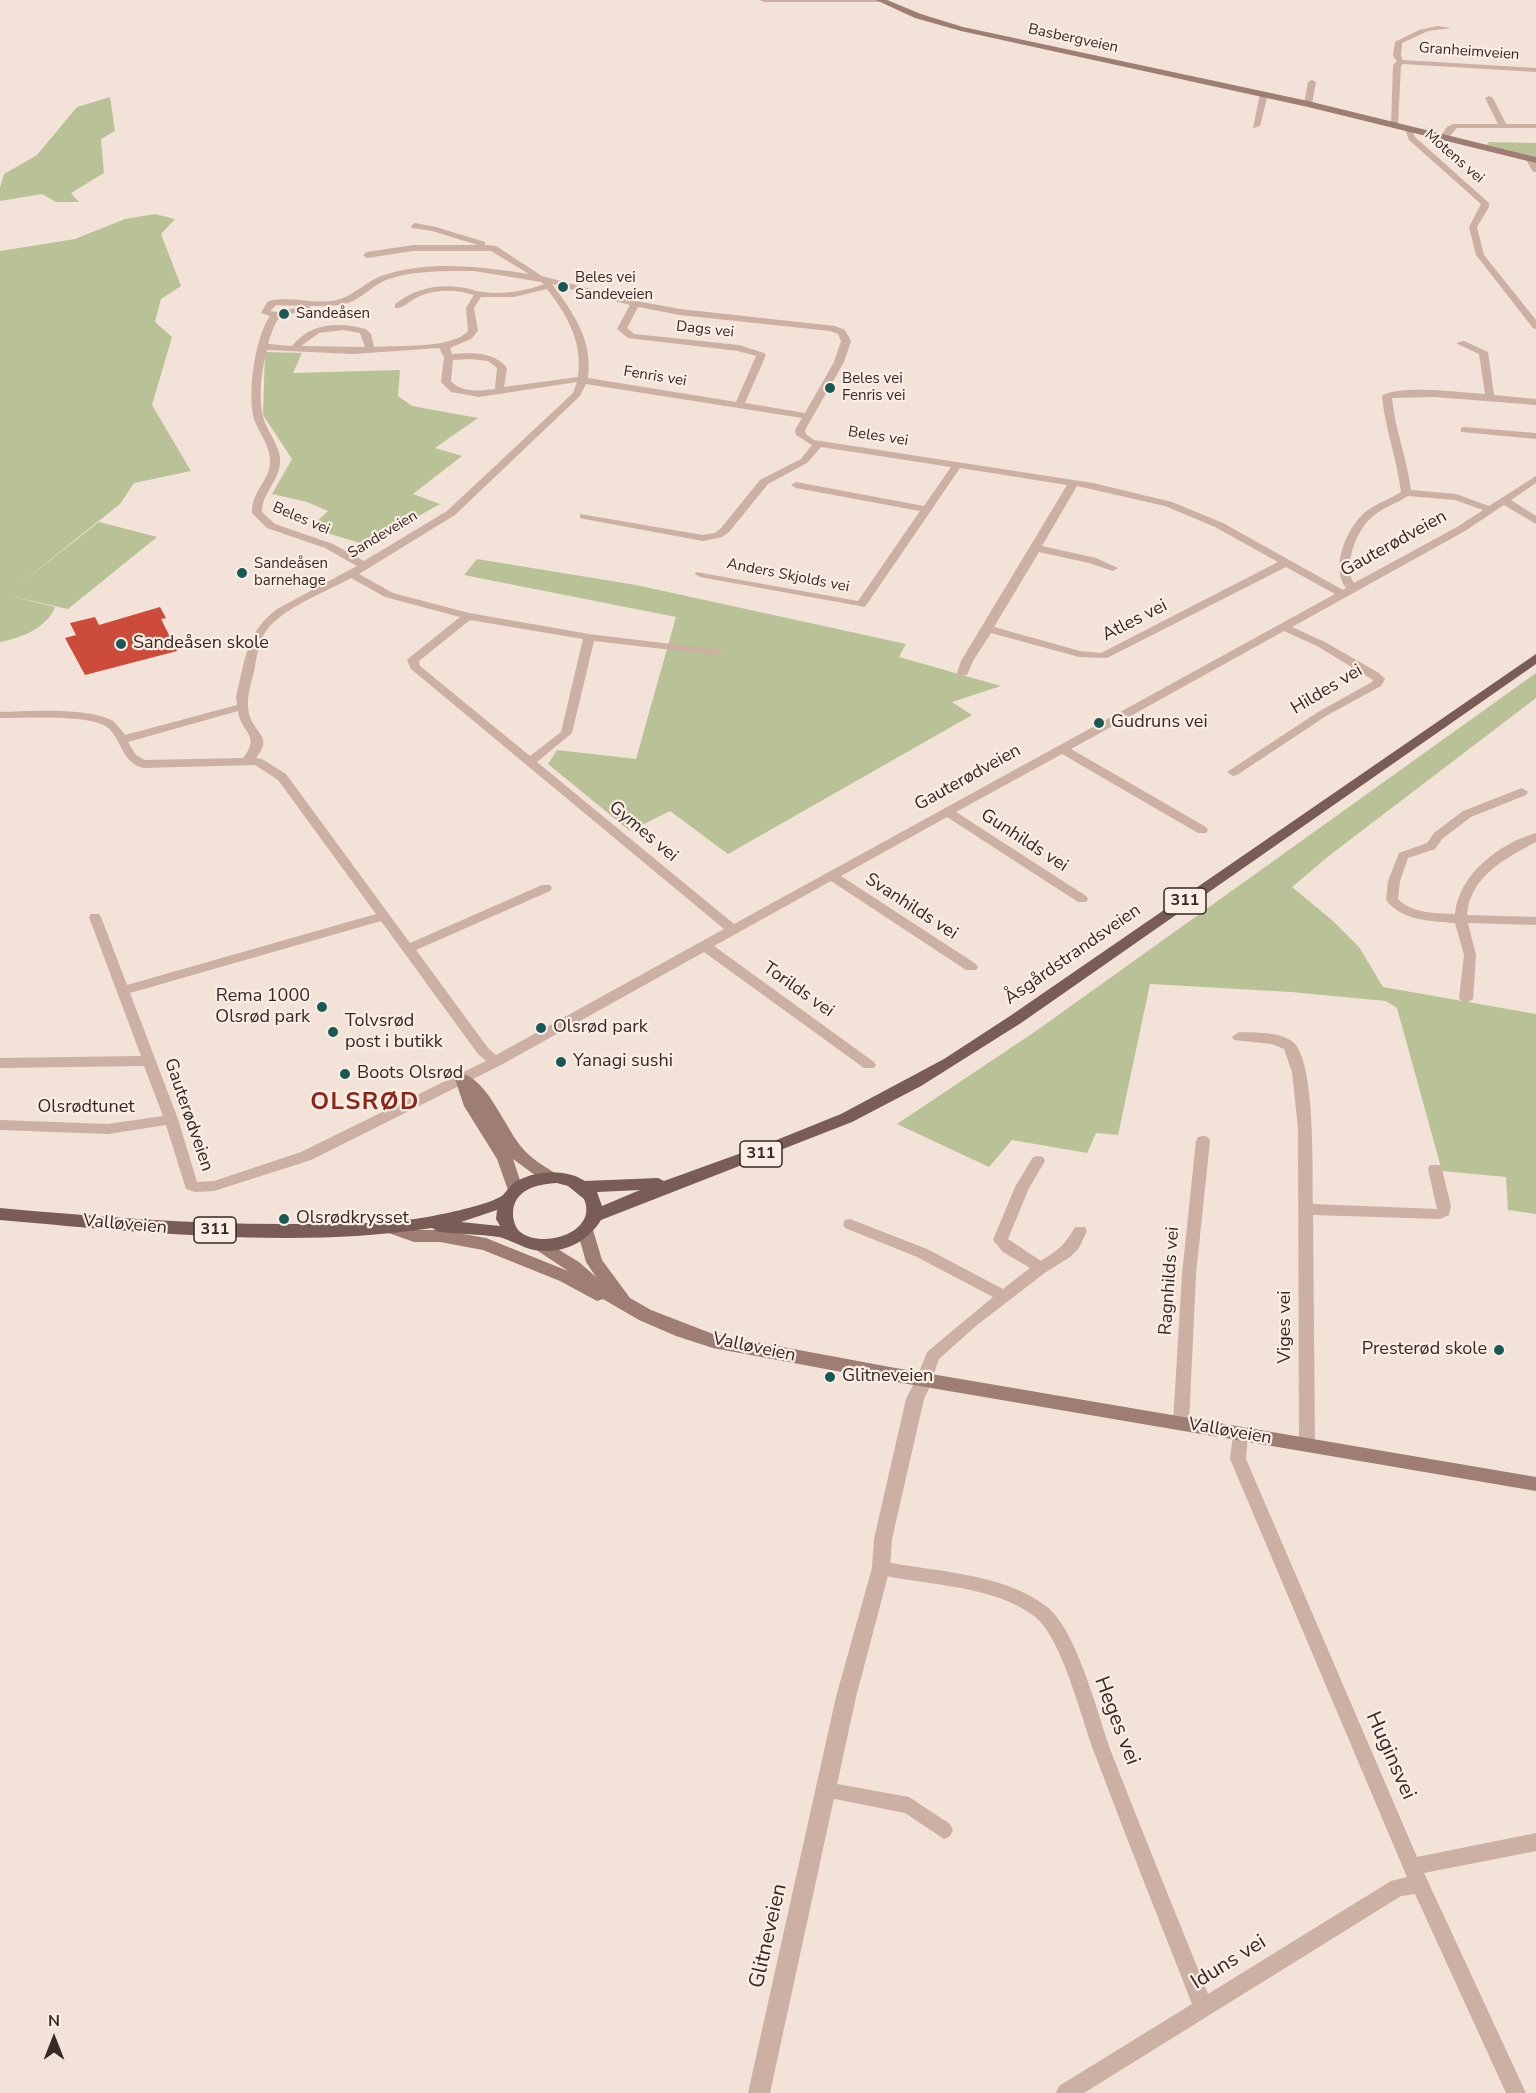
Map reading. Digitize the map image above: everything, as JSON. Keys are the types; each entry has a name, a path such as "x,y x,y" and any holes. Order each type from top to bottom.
{"main road":[{"name":"Basbergveien","path":"882,0 918,16 961,29 1264,94 1533,159"},
{"name":"Åsgårdstrandsveien","path":"589,1223 625,1202 762,1154 825,1128 914,1084 1042,1000 1536,658"},
{"path":"463,1079 478,1092 518,1153 549,1177"},
{"path":"463,1079 465,1094 506,1157 514,1175 511,1194 503,1217 513,1235"},
{"name":"Åsgårdstrandsveien","path":"583,1187 651,1185 697,1176"},
{"name":"311","path":"511,1194 529,1181 549,1177 566,1179 583,1187"},
{"path":"583,1187 594,1201 589,1223"},
{"name":"Valløveien","path":"0,1214 190,1230 251,1231 389,1227 431,1224 485,1209 511,1194"},
{"name":"311","path":"513,1235 525,1242 541,1245 566,1241 589,1223"},
{"name":"Valløveien","path":"589,1223 594,1262 625,1302"},
{"name":"Valløveien","path":"431,1224 513,1235"},
{"path":"389,1227 414,1236 440,1236 486,1244 517,1255 566,1277 592,1293 645,1315"},
{"name":"Valløveien","path":"541,1245 573,1266 597,1287 645,1315 682,1332 713,1341 924,1380 1536,1484"}],"street":[{"name":"Basbergveien","path":"764,0 882,0"},
{"name":"Granheimveien","path":"1401,62 1397,56 1399,42 1413,37 1422,29 1447,28"},
{"name":"Granheimveien","path":"1394,124 1397,65 1401,62 1536,70"},
{"path":"1308,104 1312,82"},
{"path":"1256,126 1264,94"},
{"path":"1489,98 1503,126"},
{"path":"1444,137 1450,129 1456,126 1536,126"},
{"name":"Motens vei","path":"1407,128 1412,138 1485,203 1473,227 1480,255 1536,326"},
{"name":"Basbergveien","path":"1533,159 1536,170"},
{"name":"Sandeveien","path":"242,707 252,655 262,627 281,611 351,574 451,513 569,404 577,394 583,380 584,350 579,333 571,315 546,282 529,268 493,248 441,231 415,226"},
{"name":"Sandeveien","path":"367,255 412,248 493,248"},
{"name":"Beles vei","path":"363,565 329,546 271,526 257,513 257,496 274,469 276,459 257,414 259,359 266,347 272,319 277,315 291,310 350,299 375,282 387,277 419,271 474,268 546,282 635,304 701,316 816,325 839,330 846,341 839,362 807,416"},
{"path":"398,306 412,295 432,290 462,289 479,294 519,293 546,282"},
{"path":"266,347 331,351 425,344 445,346 468,337 474,331 470,308 479,294"},
{"name":"Dags vei","path":"635,304 622,329 631,336 739,348 761,355 739,405"},
{"path":"294,349 304,336 314,330 332,328 363,331 370,349"},
{"path":"1461,343 1483,352 1487,391 1491,399"},
{"name":"Fenris vei","path":"445,346 449,357 446,382 454,390 471,394 561,380 583,380 807,416"},
{"path":"449,357 490,358 498,363 502,373 498,386 499,391"},
{"path":"1348,591 1344,573 1347,555 1358,528 1368,515 1406,493 1403,465 1389,421 1387,396 1399,393 1536,402"},
{"path":"807,416 800,430 801,435 811,442 819,443"},
{"path":"1464,430 1536,436"},
{"path":"584,516 693,537 718,535 725,530 764,482 797,466 819,443"},
{"name":"Beles vei","path":"819,443 1118,491 1183,510 1219,525 1287,562 1348,591"},
{"name":"Anders Skjolds vei","path":"700,574 861,605 957,465"},
{"name":"Gauterødveien","path":"95,917 171,1119 191,1185 195,1187 214,1186 261,1173 318,1151 496,1062 1284,627 1492,510 1536,479"},
{"path":"963,673 967,661 1073,484"},
{"path":"796,485 926,509"},
{"name":"Gauterødveien","path":"1406,493 1456,497 1492,510"},
{"path":"1506,501 1536,521"},
{"path":"1036,548 1092,560 1113,568"},
{"name":"Atles vei","path":"988,629 1079,654 1103,656 1287,562"},
{"path":"351,574 398,598 468,616 589,638 716,651"},
{"name":"Gymes vei","path":"468,616 422,651 413,660 415,667 733,930"},
{"name":"Hildes vei","path":"1233,772 1322,714 1377,684 1379,679 1322,644 1284,627"},
{"path":"531,761 566,733 589,638"},
{"path":"121,740 242,707 244,718 257,736 256,750 247,761"},
{"path":"0,715 96,718 110,723 133,759 143,764 262,762 282,777 483,1050 496,1062"},
{"path":"1063,749 1202,830"},
{"path":"1522,792 1467,814 1438,836 1431,846 1408,852 1400,862 1394,881 1393,904 1400,910 1461,920 1536,921"},
{"name":"Gunhilds vei","path":"947,812 1082,899"},
{"path":"1466,999 1470,955 1461,920 1461,911 1468,890 1481,871 1503,854 1536,837"},
{"name":"Svanhilds vei","path":"832,876 971,968"},
{"path":"408,949 546,888"},
{"path":"122,991 383,916"},
{"name":"Torilds vei","path":"705,946 869,1065"},
{"name":"Viges vei","path":"1239,1037 1277,1041 1289,1046 1294,1052 1305,1128 1307,1445"},
{"path":"0,1063 149,1061"},
{"name":"Olsrødtunet","path":"0,1125 96,1130 143,1126 171,1119"},
{"name":"Ragnhilds vei","path":"1181,1423 1189,1274 1203,1141"},
{"path":"1038,1161 1022,1187 1000,1240 1008,1248 1041,1268"},
{"path":"1305,1209 1440,1214 1444,1211 1444,1206 1435,1169"},
{"path":"850,1224 922,1253 1004,1296"},
{"path":"924,1380 932,1356 1004,1296 1065,1253 1074,1244 1080,1231"},
{"name":"Glitneveien","path":"759,2093 846,1697 881,1568 884,1539 915,1399 924,1380"},
{"name":"Huginsvei","path":"1240,1433 1238,1459 1421,1885 1516,2093"},
{"name":"Heges vei","path":"881,1568 991,1589 1033,1605 1047,1616 1060,1635 1110,1771 1203,2007"},
{"path":"826,1790 909,1805 944,1830"},
{"path":"1413,1866 1536,1842"},
{"name":"Iduns vei","path":"1066,2093 1398,1887 1421,1885"}],"green space":[{"path":"110,97 115,131 101,139 104,173 71,193 79,202 56,202 42,194 0,201 0,188 4,174 37,155 77,107"},
{"path":"1489,142 1536,143 1536,157 1487,145"},
{"path":"155,214 175,219 161,234 181,286 161,299 155,322 172,337 152,405 191,471 134,483 120,504 16,587 99,522 157,537 68,609 6,595 55,607 40,626 16,638 0,642 0,251 75,239 125,219"},
{"path":"265,352 302,353 293,373 400,370 398,396 412,406 478,418 435,448 462,456 413,494 440,504 367,545 310,528 328,511 307,502 272,494 292,459 263,415"},
{"path":"477,559 636,585 906,644 899,657 1001,686 952,702 972,715 728,854 670,811 630,831 548,764 557,750 636,759 676,617 464,575"},
{"path":"1536,673 1536,698 1330,855 1292,887 1333,921 1359,947 1383,987 1536,1014 1536,1214 1508,1210 1506,1177 1442,1171 1397,1008 1386,1001 1291,992 1150,984 1118,1135 1096,1133 1087,1153 1012,1140 989,1167 897,1124 1036,1031"}],"building":[{"name":"Sandeåsen skole","path":"160,607 166,618 161,619 177,651 85,675 65,638 76,635 70,623 95,617 99,625"}],"place":[{"name":"Beles vei Sandeveien","path":"563,287"},
{"name":"Sandeåsen","path":"284,314"},
{"name":"Beles vei Fenris vei","path":"830,388"},
{"name":"Sandeåsen barnehage","path":"242,573"},
{"name":"Sandeåsen skole","path":"121,644"},
{"name":"Gudruns vei","path":"1099,723"},
{"name":"Rema 1000 Olsrød park","path":"322,1007"},
{"name":"Olsrød park","path":"541,1028"},
{"name":"Tolvsrød post i butikk","path":"333,1032"},
{"name":"Yanagi sushi","path":"561,1062"},
{"name":"Boots Olsrød","path":"345,1074"},
{"name":"Olsrødkrysset","path":"284,1219"},
{"name":"Presterød skole","path":"1499,1350"},
{"name":"Glitneveien","path":"830,1377"}],"district":[{"name":"OLSRØD","path":"365,1103"}]}
